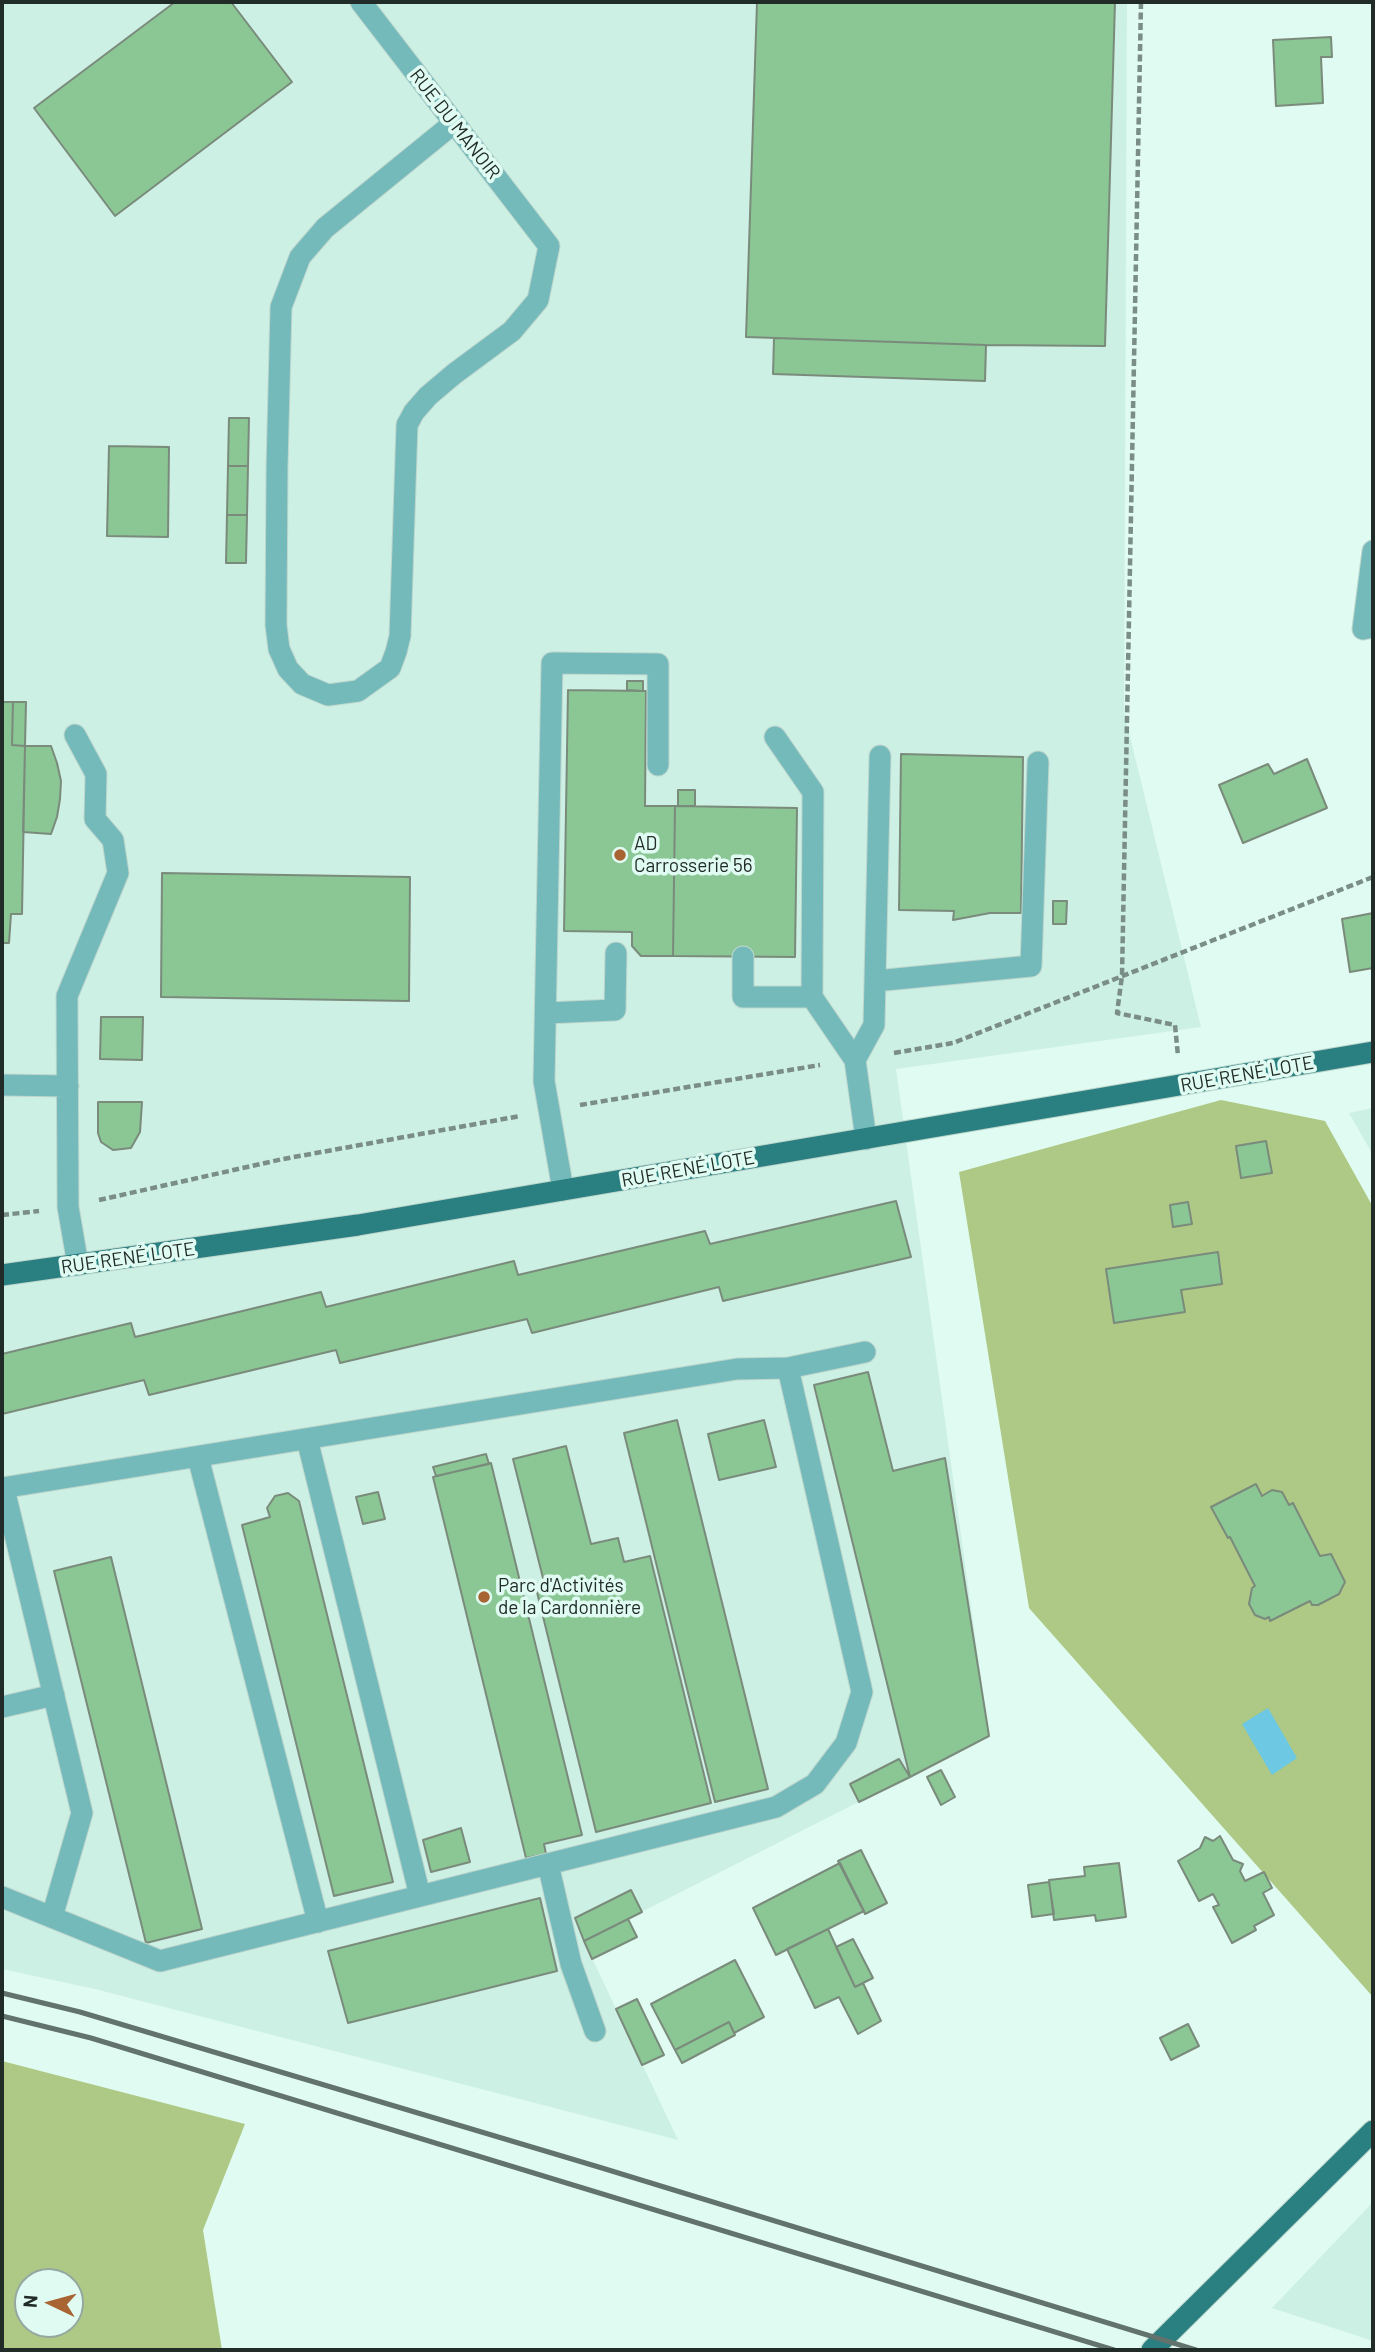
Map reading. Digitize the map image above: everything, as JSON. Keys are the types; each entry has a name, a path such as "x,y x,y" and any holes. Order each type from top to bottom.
{"main road":[{"name":"RUE RENÉ LOTE","path":"2,1275 358,1226 1373,1052"},
{"path":"1152,2350 1373,2131"}],"street":[{"name":"RUE DU MANOIR","path":"360,2 454,123 549,246 538,300 512,331 428,396 407,425 400,636 390,668 358,691 328,695 302,684 288,669 279,649 276,625 281,307 300,257 326,228 454,123"},
{"path":"1368,628 1373,551"},
{"path":"563,1190 544,1081 552,663 659,664 658,765"},
{"path":"75,734 96,774 95,819 113,840 118,873 67,996 68,1207 78,1265"},
{"path":"775,737 813,792 812,997 855,1060 866,1139"},
{"path":"855,1060 874,1026 880,756"},
{"path":"875,981 1031,966 1038,762"},
{"path":"546,1013 615,1010 616,953"},
{"path":"743,957 743,997 812,997"},
{"path":"2,1086 68,1086"},
{"path":"52,1917 82,1813 3,1489 737,1369 788,1368 865,1352"},
{"path":"2,1897 160,1961 776,1807 816,1784 846,1742 862,1692 788,1368"},
{"path":"307,1439 420,1896"},
{"path":"198,1457 318,1922"},
{"path":"2,1707 54,1695"},
{"path":"548,1864 571,1964 595,2031"}],"path":[{"path":"1141,2 1122,976 1117,1013 1175,1025 1181,1085"},
{"path":"2,1214 68,1207 283,1159 953,1043 1373,877"}],"shaded area":[{"path":"2,2 1127,2 1124,712 1201,1027 896,1069 989,1736 584,1941 678,2140 95,1989 2,1969"},
{"path":"1373,1108 1373,1155 1349,1113"},
{"path":"1373,2202 1373,2341 1272,2308"}],"green space":[{"path":"1221,1100 1325,1121 1373,1207 1373,1997 1029,1608 959,1172"},
{"path":"2,2061 245,2124 203,2230 222,2350 2,2350"}],"water":[{"path":"1268,1708 1297,1758 1272,1775 1242,1724"}],"building":[{"path":"175,2 231,2 292,82 115,216 34,108"},
{"path":"757,2 1115,2 1105,346 746,337"},
{"path":"1331,37 1332,57 1321,57 1323,103 1276,106 1273,40"},
{"path":"774,338 986,345 985,381 773,374"},
{"path":"229,418 249,418 248,466 228,466"},
{"path":"109,446 169,447 168,537 107,536"},
{"path":"228,466 248,466 247,515 227,515"},
{"path":"227,515 247,515 246,563 226,563"},
{"path":"627,681 643,681 643,691 627,690"},
{"name":"AD Carrosserie 56","path":"568,690 646,691 645,806 675,806 673,956 641,956 632,946 632,932 564,931"},
{"path":"2,702 13,702 12,745 25,746 22,914 11,914 9,943 2,943"},
{"path":"13,702 26,702 25,746 12,745"},
{"path":"25,746 51,746 57,763 61,781 60,799 51,834 23,832"},
{"path":"901,754 1023,757 1021,913 990,913 953,920 954,911 899,910"},
{"path":"1307,759 1327,808 1243,843 1219,785 1268,764 1274,774"},
{"path":"678,790 695,790 695,806 678,806"},
{"path":"675,806 797,808 795,957 673,956"},
{"path":"162,873 410,877 409,1001 161,997"},
{"path":"1053,901 1067,901 1066,924 1053,924"},
{"path":"1373,913 1373,968 1350,972 1342,919"},
{"path":"101,1017 143,1017 142,1060 100,1059"},
{"path":"98,1102 142,1102 140,1132 131,1148 113,1150 101,1142 98,1133"},
{"path":"1266,1141 1272,1173 1241,1178 1236,1146"},
{"path":"896,1201 911,1257 723,1301 719,1287 532,1333 527,1319 340,1363 336,1350 149,1395 144,1380 2,1414 2,1354 131,1323 135,1337 321,1292 326,1307 514,1261 518,1275 705,1231 710,1244"},
{"path":"1188,1202 1192,1224 1173,1227 1170,1205"},
{"path":"1218,1252 1222,1284 1181,1290 1185,1312 1114,1323 1106,1269"},
{"path":"868,1372 893,1471 945,1458 989,1736 910,1777 814,1385"},
{"path":"677,1420 768,1789 715,1802 624,1433"},
{"path":"764,1420 776,1467 719,1480 708,1434"},
{"path":"566,1446 591,1544 618,1538 624,1562 650,1556 711,1803 596,1832 535,1584 544,1582 513,1459"},
{"path":"486,1454 489,1464 436,1476 433,1467"},
{"path":"491,1463 582,1835 544,1844 546,1854 526,1858 433,1477"},
{"path":"1256,1484 1262,1496 1272,1490 1282,1492 1289,1505 1293,1503 1320,1556 1331,1554 1345,1582 1339,1594 1318,1605 1312,1605 1310,1601 1270,1621 1269,1617 1265,1619 1255,1615 1249,1604 1252,1588 1255,1586 1211,1507"},
{"path":"378,1492 385,1519 363,1524 356,1497"},
{"path":"288,1493 299,1501 393,1882 334,1896 242,1525 270,1517 267,1508 275,1496"},
{"path":"111,1557 202,1929 146,1943 54,1571"},
{"path":"899,1759 910,1777 859,1802 850,1784"},
{"path":"941,1770 955,1797 941,1805 927,1777"},
{"path":"461,1828 470,1862 431,1872 423,1840"},
{"path":"1220,1836 1233,1860 1243,1864 1240,1871 1245,1881 1264,1872 1272,1888 1263,1893 1274,1915 1254,1926 1256,1930 1232,1943 1213,1907 1219,1905 1213,1894 1199,1901 1178,1861 1200,1848 1205,1837 1213,1841"},
{"path":"861,1850 887,1903 865,1914 838,1861"},
{"path":"840,1863 864,1911 776,1955 753,1908"},
{"path":"1119,1863 1126,1917 1096,1921 1095,1915 1054,1920 1049,1880 1085,1876 1084,1867"},
{"path":"1049,1882 1054,1914 1032,1917 1028,1885"},
{"path":"631,1890 642,1912 584,1941 575,1918"},
{"path":"540,1898 557,1971 348,2023 328,1951"},
{"path":"628,1919 637,1937 592,1959 584,1941"},
{"path":"828,1929 855,1987 863,1983 881,2021 858,2034 839,1997 815,2008 787,1949"},
{"path":"853,1939 873,1978 855,1987 836,1947"},
{"path":"735,1960 764,2017 734,2033 729,2022 675,2050 651,2004"},
{"path":"637,1999 664,2055 642,2065 616,2009"},
{"path":"729,2022 735,2035 682,2063 675,2050"},
{"path":"1188,2024 1199,2046 1171,2060 1160,2038"}],"railway":[{"path":"2,1993 80,2012 602,2168 1196,2350"},
{"path":"2,2016 91,2038 1114,2350"}],"place":[{"name":"AD Carrosserie 56","path":"620,855"},
{"name":"Parc d'Activités de la Cardonnière","path":"484,1597"}]}
